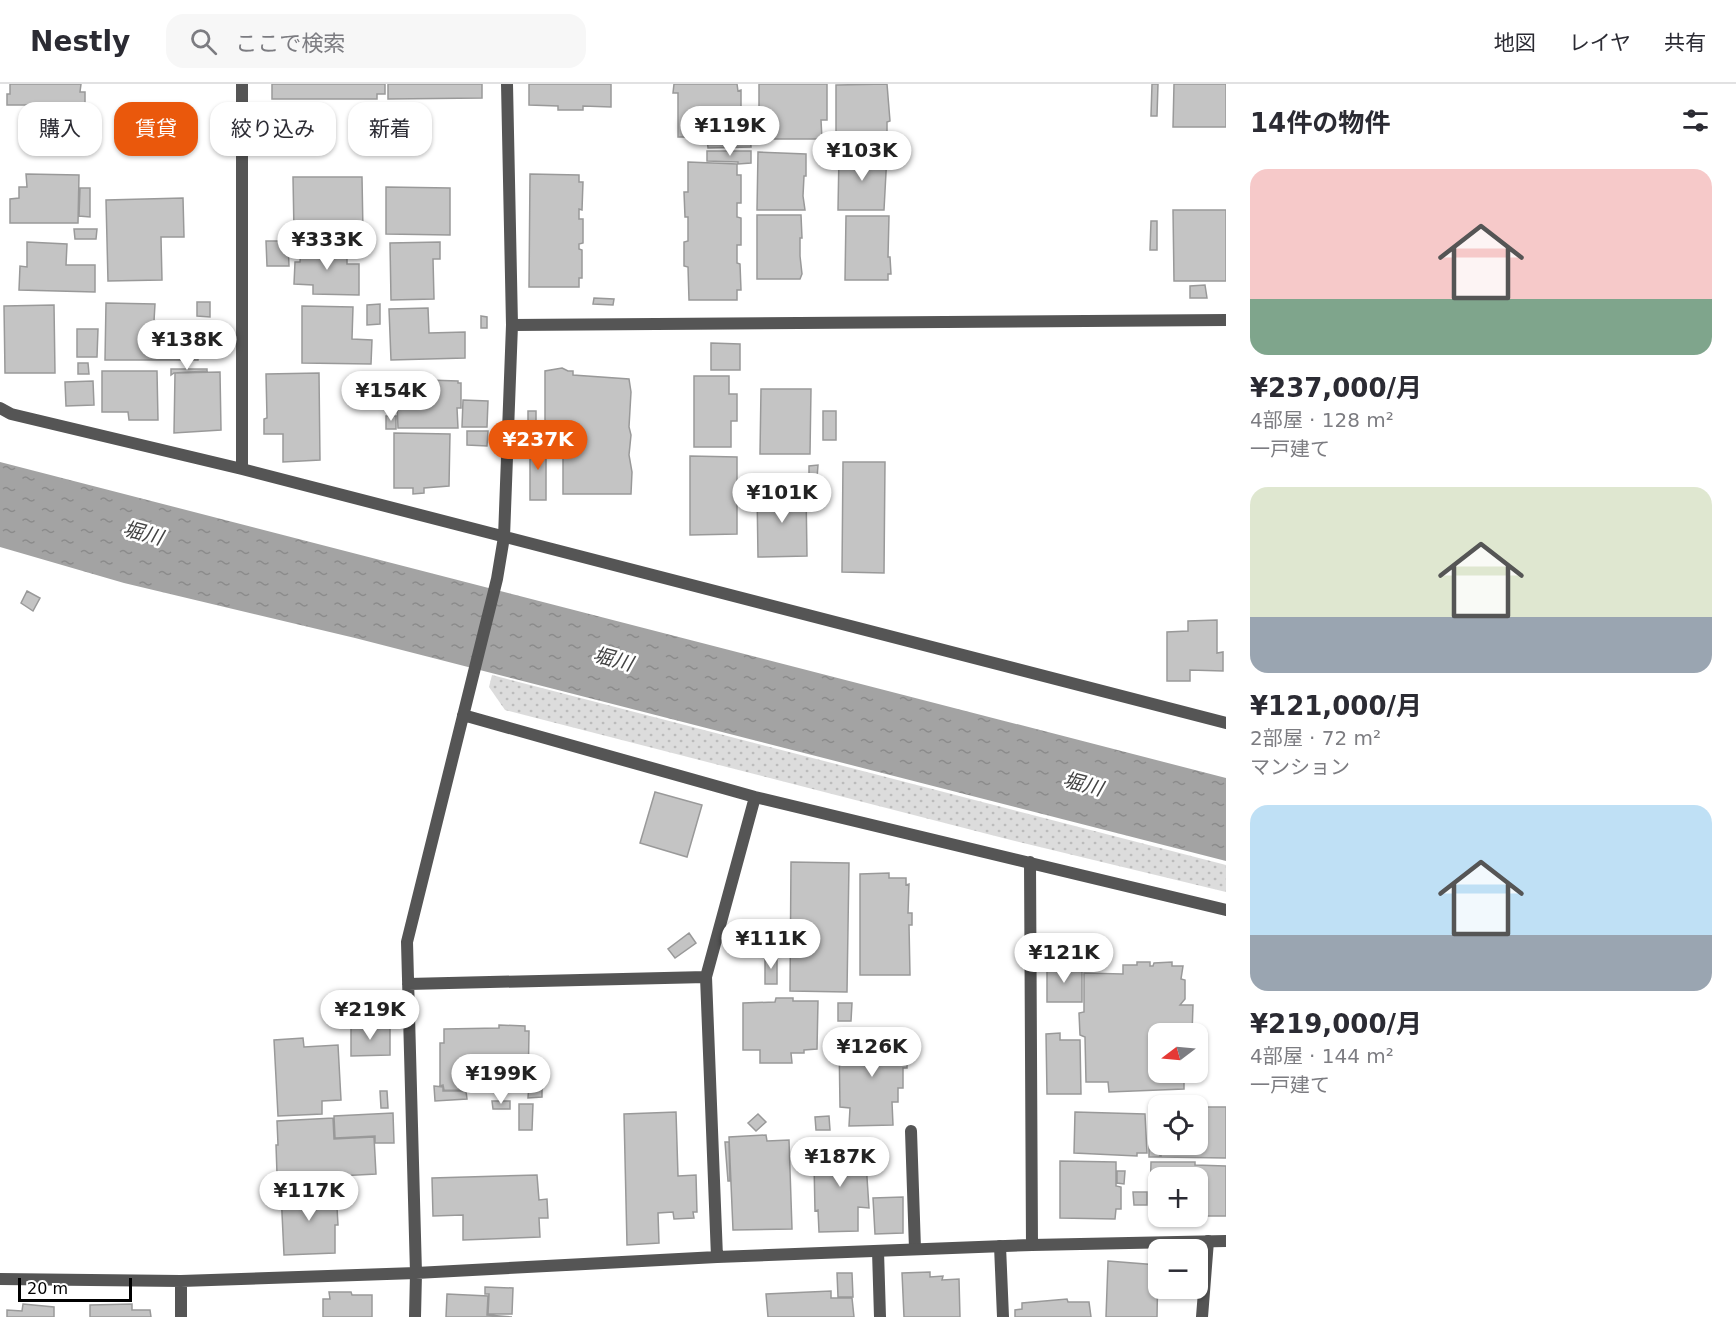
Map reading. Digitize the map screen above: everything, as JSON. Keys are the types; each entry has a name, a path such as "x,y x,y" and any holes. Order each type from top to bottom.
{"street":[{"path":"242,84 242,469"},
{"path":"415,1317 416,1273 407,942 496,579 504,537 512,325 507,84"},
{"path":"512,325 1226,320"},
{"path":"0,408 11,414 242,469 1226,723"},
{"path":"463,715 754,797 1226,910"},
{"path":"717,1257 706,977 754,797"},
{"path":"1030,862 1032,1245"},
{"path":"408,984 706,977"},
{"path":"911,1131 915,1250"},
{"path":"1208,1241 1226,1241"},
{"path":"0,1280 181,1281 416,1273 717,1257 1148,1242"},
{"path":"1000,1246 1003,1317"},
{"path":"878,1251 880,1317"},
{"path":"181,1281 181,1317"},
{"path":"1202,1317 1203,1299"}],"shaded area":[{"path":"492,675 1226,865 1226,892 1003,838 505,710 489,687"}],"water":[{"name":"堀川","path":"0,462 1226,778 1226,861 355,638 124,583 0,547"}],"building":[{"path":"10,84 81,84 80,92 85,92 85,102 18,102 18,105 7,105 7,94 10,94"},
{"path":"272,84 385,84 385,94 377,94 377,99 272,99"},
{"path":"388,84 482,84 482,98 388,99"},
{"path":"529,84 611,84 611,107 583,106 583,110 558,110 558,106 529,105"},
{"path":"674,84 737,84 738,91 741,90 741,118 737,118 736,137 678,137 678,93 673,93"},
{"path":"759,84 827,84 827,120 821,120 822,139 759,139"},
{"path":"887,84 890,121 887,122 887,144 836,143 836,85"},
{"path":"1152,84 1158,84 1157,116 1151,116"},
{"path":"1174,84 1226,84 1226,127 1173,127"},
{"path":"737,135 750,135 751,147 708,148 707,138 737,138"},
{"path":"707,151 751,151 751,163 707,161"},
{"path":"758,152 806,154 803,196 805,210 757,210"},
{"path":"839,154 887,154 884,210 838,210"},
{"path":"688,162 737,164 737,175 741,175 741,203 737,203 737,217 741,218 741,245 737,245 737,263 740,264 741,290 737,290 737,300 689,300 688,267 684,266 684,242 688,241 688,217 685,217 684,192 688,192"},
{"path":"26,174 79,175 78,223 10,223 10,199 19,198 19,187 27,187"},
{"path":"530,174 579,175 579,182 583,182 582,210 579,209 579,219 583,219 583,243 579,244 579,249 582,250 582,278 579,278 579,287 529,287"},
{"path":"293,177 362,177 363,232 294,232"},
{"path":"386,187 450,188 450,235 386,234"},
{"path":"80,188 90,188 90,217 79,216"},
{"path":"183,198 184,237 161,237 162,280 108,281 106,200"},
{"path":"1173,210 1226,210 1226,281 1174,281"},
{"path":"757,215 801,215 802,274 800,279 757,279"},
{"path":"846,216 889,216 888,257 890,257 891,274 888,274 888,280 845,280"},
{"path":"1151,221 1157,221 1157,250 1150,250"},
{"path":"74,229 97,229 96,239 75,239"},
{"path":"266,241 288,241 289,266 267,266"},
{"path":"27,242 67,244 66,265 95,265 95,292 19,290 20,266 27,267"},
{"path":"440,242 440,259 433,259 434,299 391,300 390,243"},
{"path":"301,245 347,246 347,264 359,264 359,295 313,294 313,285 294,284 295,262 300,262"},
{"path":"1205,285 1207,298 1190,298 1190,286"},
{"path":"594,298 614,299 613,305 593,304"},
{"path":"197,302 210,302 210,317 197,316"},
{"path":"106,303 155,304 154,321 199,321 198,360 105,360"},
{"path":"380,304 380,324 367,325 367,305"},
{"path":"54,305 55,373 5,373 4,306"},
{"path":"302,306 353,307 352,339 372,340 371,364 302,363"},
{"path":"428,308 429,333 465,332 465,358 391,360 389,309"},
{"path":"481,316 487,317 487,328 481,328"},
{"path":"77,329 98,329 97,357 77,357"},
{"path":"711,343 740,344 740,370 711,370"},
{"path":"224,346 224,355 217,355 216,347"},
{"path":"78,363 88,363 89,374 78,374"},
{"path":"562,368 573,371 573,375 629,379 631,494 563,494 563,437 547,437 545,433 545,371"},
{"path":"171,369 207,369 207,371 171,375"},
{"path":"102,371 157,371 158,420 129,420 128,412 102,412"},
{"path":"220,372 221,430 174,433 175,373"},
{"path":"319,373 320,460 283,462 283,434 264,434 264,419 267,418 266,374"},
{"path":"396,375 428,375 428,380 461,383 461,408 457,408 458,428 398,428"},
{"path":"694,376 729,376 729,394 737,394 737,421 731,421 731,447 694,447"},
{"path":"93,381 94,405 66,406 65,382"},
{"path":"761,389 811,389 810,454 760,454"},
{"path":"463,400 488,401 487,427 462,427"},
{"path":"528,411 536,411 536,435 528,435"},
{"path":"823,411 836,411 836,440 823,440"},
{"path":"386,416 396,416 396,429 386,429"},
{"path":"467,431 488,431 487,446 467,445"},
{"path":"394,433 450,434 449,486 424,488 424,493 413,494 413,488 394,488"},
{"path":"530,442 546,442 546,500 530,500"},
{"path":"690,456 737,457 737,534 690,535"},
{"path":"843,462 885,462 884,573 842,572"},
{"path":"818,465 817,478 809,477 809,466"},
{"path":"806,490 807,556 758,557 757,491"},
{"path":"27,591 40,598 33,611 21,603"},
{"path":"1217,620 1217,653 1223,652 1223,671 1190,670 1190,681 1167,681 1167,632 1188,631 1188,621"},
{"path":"655,792 702,805 687,857 640,843"},
{"path":"791,862 849,863 847,992 790,991"},
{"path":"889,873 889,878 906,878 906,885 909,884 908,913 912,913 912,925 909,925 910,975 860,975 860,874"},
{"path":"689,933 696,943 675,958 668,949"},
{"path":"765,955 777,955 777,984 765,984"},
{"path":"1137,962 1150,962 1150,966 1153,966 1154,963 1172,962 1172,966 1183,966 1181,979 1185,980 1185,999 1180,1005 1193,1005 1192,1023 1148,1023 1148,1083 1184,1083 1184,1089 1109,1092 1108,1082 1086,1082 1085,1037 1080,1035 1079,1013 1084,1012 1084,973 1123,974 1123,965 1137,965"},
{"path":"1047,966 1082,966 1082,1002 1047,1002"},
{"path":"776,998 818,1001 817,1049 804,1050 804,1053 791,1053 792,1063 760,1063 760,1050 743,1050 743,1003 775,1002"},
{"path":"838,1003 852,1003 851,1021 838,1021"},
{"path":"499,1025 525,1026 525,1031 529,1031 528,1091 444,1090 443,1085 440,1086 440,1043 444,1043 444,1029 499,1028"},
{"path":"390,1026 390,1055 351,1056 351,1027"},
{"path":"1060,1033 1060,1040 1080,1040 1081,1094 1047,1094 1046,1034"},
{"path":"907,1036 907,1068 903,1068 903,1088 898,1088 898,1102 892,1102 893,1125 849,1126 850,1108 840,1107 839,1039"},
{"path":"303,1038 304,1047 338,1045 341,1100 322,1101 322,1114 278,1116 274,1040"},
{"path":"542,1082 542,1097 528,1098 529,1083"},
{"path":"434,1086 443,1087 443,1091 466,1091 467,1099 435,1101"},
{"path":"380,1091 387,1091 388,1108 381,1108"},
{"path":"492,1101 510,1101 510,1109 493,1109"},
{"path":"519,1104 533,1104 532,1130 519,1130"},
{"path":"1208,1107 1226,1107 1226,1158 1161,1157 1161,1155 1208,1155"},
{"path":"676,1112 678,1176 696,1175 697,1212 693,1212 694,1218 674,1219 673,1212 658,1213 659,1243 627,1245 624,1114"},
{"path":"1075,1112 1145,1114 1147,1153 1137,1153 1137,1156 1074,1153"},
{"path":"393,1113 394,1143 375,1143 375,1136 335,1138 334,1116"},
{"path":"758,1114 766,1122 756,1131 748,1123"},
{"path":"829,1116 830,1130 816,1130 815,1117"},
{"path":"333,1118 334,1139 374,1137 376,1174 280,1179 277,1174 277,1121"},
{"path":"766,1135 767,1141 789,1140 792,1229 733,1230 729,1137"},
{"path":"725,1142 729,1142 730,1181 728,1181"},
{"path":"860,1145 864,1148 863,1162 866,1162 869,1208 858,1207 858,1231 819,1232 818,1210 815,1211 814,1163 818,1163 818,1147"},
{"path":"1060,1161 1116,1162 1116,1186 1121,1187 1121,1209 1116,1209 1115,1219 1060,1218"},
{"path":"1151,1162 1195,1162 1195,1165 1226,1166 1226,1216 1208,1216 1208,1167 1151,1167"},
{"path":"1117,1171 1125,1171 1124,1184 1117,1183"},
{"path":"537,1175 539,1200 547,1199 548,1218 539,1218 540,1237 463,1240 463,1215 433,1216 432,1178"},
{"path":"336,1190 338,1225 335,1225 335,1253 284,1255 281,1192"},
{"path":"1133,1192 1147,1192 1147,1205 1134,1205"},
{"path":"903,1197 903,1233 875,1234 873,1198"},
{"path":"1108,1261 1148,1264 1148,1299 1157,1299 1157,1317 1106,1317"},
{"path":"930,1272 930,1277 943,1276 942,1280 959,1279 960,1317 904,1317 902,1273"},
{"path":"837,1273 852,1273 853,1297 838,1297"},
{"path":"485,1287 513,1288 512,1314 488,1314 489,1294 485,1294"},
{"path":"831,1291 831,1298 852,1298 854,1317 768,1317 766,1294"},
{"path":"329,1292 372,1295 372,1317 323,1317 323,1299 330,1299"},
{"path":"447,1294 488,1296 487,1315 512,1317 446,1317"},
{"path":"1067,1299 1068,1302 1089,1302 1091,1317 1015,1317 1015,1310 1022,1309 1022,1303"},
{"path":"23,1304 54,1307 54,1317 7,1317 7,1310 22,1311"},
{"path":"132,1304 132,1310 150,1310 151,1317 90,1317 90,1305"}]}
